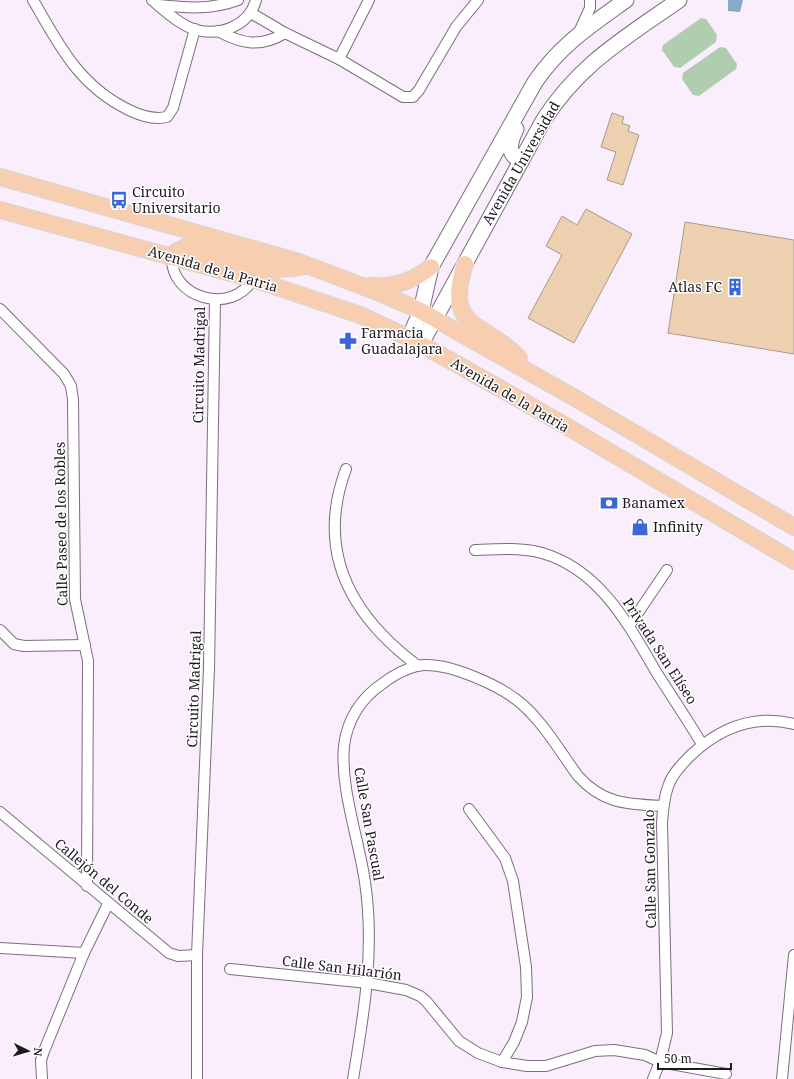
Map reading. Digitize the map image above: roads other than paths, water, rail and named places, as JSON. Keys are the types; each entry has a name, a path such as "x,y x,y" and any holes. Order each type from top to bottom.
{"main road":[{"name":"Avenida Universidad","path":"428,314 431,267 535,82 558,52 626,0"},
{"name":"Avenida Universidad","path":"415,341 428,314 465,264 543,121 570,84 606,51 679,0"},
{"path":"521,161 512,153 510,142 530,104 535,82"},
{"path":"0,178 228,241 307,265 345,279 428,314 532,373 794,527"},
{"name":"Avenida de la Patria","path":"0,210 253,279 360,315 415,341 568,427 792,560"},
{"path":"172,257 180,249 189,248 271,268 289,269 307,265"},
{"path":"465,264 458,293 460,305 466,317 474,326 506,345 532,373"},
{"path":"345,279 371,286 389,286 411,280 431,267"}],"street":[{"path":"33,0 67,58 82,77 118,105 137,114 157,119 167,117 173,108 191,27 190,8"},
{"path":"155,3 190,8 211,8 238,0"},
{"path":"218,31 234,27 251,13 256,0"},
{"path":"339,59 369,0"},
{"path":"251,13 285,33 339,59 403,97 413,97 419,90 456,27 478,0"},
{"path":"577,36 590,8 590,0"},
{"path":"155,3 191,27 218,31 236,41 251,43 264,42 275,39 285,33"},
{"name":"Circuito Madrigal","path":"172,257 172,267 178,279 186,289 200,297 214,300 228,298 246,288 253,279"},
{"name":"Circuito Madrigal","path":"197,1079 197,955 209,669 214,300"},
{"name":"Calle Paseo de los Robles","path":"0,309 64,374 71,386 75,599 79,624 88,661 87,886"},
{"path":"346,469 338,489 335,510 335,540 340,569 353,599 373,625 400,653 418,666"},
{"name":"Privada San Elíseo","path":"475,550 507,549 541,552 565,562 591,579 618,610 629,626 702,744"},
{"path":"629,626 667,570"},
{"path":"0,630 14,644 24,646 85,645"},
{"name":"Calle San Pascual","path":"353,1079 368,983 369,925 365,884 344,771 344,745 350,720 367,694 394,675 418,666 430,666 454,670 482,680 508,694 523,706 535,719 586,785 602,796 634,804 663,806"},
{"name":"Calle San Gonzalo","path":"653,1079 660,1062 667,1033 663,806 669,782 676,772 702,744 726,729 748,722 775,721 794,724"},
{"path":"469,809 505,858 514,881 526,967 527,997 522,1022 514,1042 502,1062"},
{"name":"Callejón del Conde","path":"0,812 108,904 169,953 178,956 197,955"},
{"path":"42,1079 41,1060 84,954 108,904"},
{"path":"0,948 84,954"},
{"path":"782,1079 794,955"},
{"name":"Calle San Hilarión","path":"230,969 368,983 406,990 420,996 460,1041 478,1053 502,1062 527,1066 546,1066 595,1051 614,1050 645,1055 660,1062 726,1074"}],"water":[{"path":"728,0 743,0 740,12 728,11"}],"place":[{"name":"Circuito Universitario","path":"119,200"},
{"name":"Atlas FC","path":"735,287"},
{"name":"Farmacia Guadalajara","path":"348,341"},
{"name":"Banamex","path":"609,503"},
{"name":"Infinity","path":"640,527"}]}
